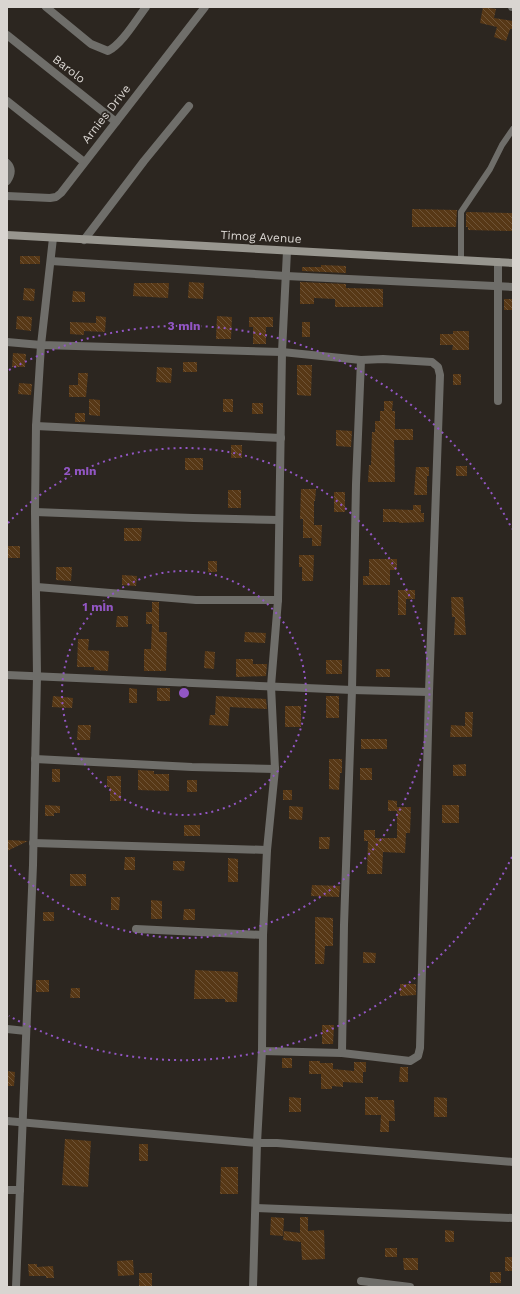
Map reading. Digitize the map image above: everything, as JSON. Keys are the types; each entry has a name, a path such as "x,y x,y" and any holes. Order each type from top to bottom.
{"main road":[{"name":"Timog Avenue","path":"7,236 513,263"}],"street":[{"path":"46,7 91,44 108,51 119,42 146,7"},
{"name":"Arnies Drive","path":"7,196 50,198 56,197 61,193 205,7"},
{"name":"Barolo","path":"7,35 116,122"},
{"path":"7,101 84,162"},
{"path":"84,240 144,161 189,106"},
{"path":"7,163 11,168 7,181"},
{"path":"16,1287 33,843 37,676 35,512 36,426 42,345 53,238"},
{"path":"253,1287 257,1143 262,1051 263,936 267,850 274,769 272,686 278,600 282,352 287,251"},
{"path":"51,260 286,276 513,287"},
{"path":"498,262 498,401"},
{"path":"7,342 42,345 282,352 361,360 383,359 432,362 440,371 429,692 420,1048 418,1056 410,1061 342,1053 262,1051"},
{"path":"342,1053 344,909 352,690 356,484 361,360"},
{"path":"36,426 281,438"},
{"path":"35,512 279,520"},
{"path":"37,587 196,600 278,600"},
{"path":"7,675 429,692"},
{"path":"35,758 192,767 274,769"},
{"path":"33,843 267,850"},
{"path":"136,929 263,936"},
{"path":"7,1029 26,1031"},
{"path":"7,1121 257,1143 277,1143 513,1162"},
{"path":"7,1190 20,1190"},
{"path":"256,1208 513,1218"},
{"path":"361,1281 410,1287"}],"lane":[{"path":"461,260 461,212 490,169 502,145 513,130"}],"building":[{"path":"483,7 496,9 494,18 513,21 513,29 510,29 506,41 494,37 497,27 480,23"},
{"path":"412,209 457,210 456,227 412,227"},
{"path":"467,212 513,213 513,231 468,230 468,227 466,227"},
{"path":"20,256 40,256 40,264 20,264"},
{"path":"321,265 346,266 346,273 302,271 302,267 321,267"},
{"path":"189,282 204,283 203,299 188,298"},
{"path":"300,282 346,284 346,288 383,289 383,307 335,307 335,299 314,298 314,304 300,304"},
{"path":"134,283 169,283 168,298 133,296"},
{"path":"24,288 35,289 34,301 23,300"},
{"path":"73,291 85,292 85,302 72,302"},
{"path":"504,299 513,299 513,310 504,310"},
{"path":"17,316 32,317 31,331 16,329"},
{"path":"96,316 106,317 105,332 84,331 84,335 70,334 70,322 96,323"},
{"path":"217,316 232,317 231,339 216,339"},
{"path":"249,317 273,317 273,327 266,327 266,344 253,344 253,327 249,327"},
{"path":"302,322 310,322 310,337 302,337"},
{"path":"453,331 469,331 469,350 452,350 453,345 440,345 440,334 453,334"},
{"path":"13,353 26,354 25,367 12,367"},
{"path":"183,362 197,362 197,372 183,372"},
{"path":"297,365 312,365 311,396 297,395"},
{"path":"157,367 172,368 171,383 156,382"},
{"path":"78,373 88,373 86,397 69,397 69,385 78,385"},
{"path":"453,374 461,374 461,385 453,385"},
{"path":"19,383 32,384 31,395 18,394"},
{"path":"89,399 100,400 100,416 89,415"},
{"path":"223,399 233,399 233,412 223,412"},
{"path":"384,401 393,401 392,411 395,411 395,429 413,429 413,440 394,440 395,482 368,482 369,465 371,465 372,432 375,432 375,421 380,421 380,411 384,411"},
{"path":"252,403 263,403 263,414 252,414"},
{"path":"75,413 85,413 85,422 75,422"},
{"path":"336,430 352,431 351,447 336,446"},
{"path":"231,445 242,445 242,458 231,458"},
{"path":"185,458 203,458 203,470 185,470"},
{"path":"456,466 467,466 467,476 456,476"},
{"path":"416,467 429,467 429,476 427,476 427,495 414,495"},
{"path":"301,489 316,489 314,501 314,525 322,525 321,546 312,546 312,538 303,538 303,519 300,519"},
{"path":"228,490 241,490 241,508 228,508"},
{"path":"334,492 345,492 345,512 334,512"},
{"path":"413,505 421,505 421,513 424,513 424,522 383,522 383,509 413,510"},
{"path":"124,528 142,528 141,541 124,541"},
{"path":"7,546 20,546 20,558 7,558"},
{"path":"299,555 314,555 313,581 302,581 302,567 299,567"},
{"path":"369,559 397,559 397,570 390,570 390,585 363,585 363,576 369,576"},
{"path":"208,561 217,561 217,572 208,572"},
{"path":"56,567 72,567 71,581 56,580"},
{"path":"122,575 137,576 136,586 122,585"},
{"path":"398,590 415,590 415,599 406,599 406,615 398,615"},
{"path":"451,597 463,597 466,635 454,635 455,617 452,617"},
{"path":"152,602 159,602 159,632 167,632 166,671 144,671 144,649 151,649 152,624 146,624 146,612 152,612"},
{"path":"117,616 128,616 128,627 116,627"},
{"path":"245,632 266,633 265,643 244,642"},
{"path":"78,639 89,639 88,650 109,651 108,671 94,670 94,667 77,667"},
{"path":"205,651 215,652 214,669 204,668"},
{"path":"236,659 253,659 253,664 267,664 266,676 236,677"},
{"path":"326,660 342,660 342,674 326,674"},
{"path":"376,669 390,669 390,677 376,677"},
{"path":"129,688 137,689 137,703 129,703"},
{"path":"157,688 170,688 170,701 157,701"},
{"path":"53,696 73,698 72,708 52,707"},
{"path":"216,696 266,699 267,709 230,707 228,726 209,725 210,715 215,715"},
{"path":"326,696 339,696 339,718 326,718"},
{"path":"285,706 301,706 301,727 285,727"},
{"path":"465,712 473,712 472,737 450,737 451,725 465,726"},
{"path":"78,725 91,725 90,740 77,740"},
{"path":"361,739 387,739 387,749 361,749"},
{"path":"329,759 342,759 342,773 340,773 339,790 329,789"},
{"path":"466,764 466,776 453,776 453,765"},
{"path":"360,768 372,768 372,780 360,780"},
{"path":"52,769 60,769 60,782 52,782"},
{"path":"138,770 154,771 154,774 169,774 169,791 138,790"},
{"path":"107,776 121,776 121,801 110,801 110,787 107,787"},
{"path":"187,780 197,780 197,792 187,792"},
{"path":"283,790 292,790 292,800 283,800"},
{"path":"388,800 397,801 397,811 388,811"},
{"path":"45,805 60,806 60,813 54,813 54,816 45,816"},
{"path":"442,805 459,805 459,823 442,823"},
{"path":"289,806 303,807 302,820 289,819"},
{"path":"397,807 411,807 410,833 406,833 405,853 383,852 382,874 367,874 368,841 364,841 364,830 375,830 375,838 397,838"},
{"path":"184,825 200,825 200,836 184,836"},
{"path":"319,837 330,837 329,849 319,849"},
{"path":"7,840 28,841 7,851"},
{"path":"125,857 135,857 135,870 124,870"},
{"path":"228,858 238,859 238,882 228,882"},
{"path":"173,861 185,861 184,871 173,870"},
{"path":"70,874 86,874 86,886 70,886"},
{"path":"312,885 340,886 339,897 311,896"},
{"path":"111,897 120,897 119,910 111,910"},
{"path":"151,900 162,901 162,919 151,919"},
{"path":"184,909 195,909 195,920 183,920"},
{"path":"43,912 54,912 54,921 43,921"},
{"path":"315,917 333,918 333,946 325,946 324,964 315,964"},
{"path":"363,952 376,953 375,963 363,963"},
{"path":"195,970 238,972 237,1002 225,1002 225,999 194,999"},
{"path":"36,980 49,980 49,992 36,992"},
{"path":"400,984 416,984 416,995 400,996"},
{"path":"71,988 80,988 80,998 70,998"},
{"path":"322,1025 334,1025 333,1044 322,1044"},
{"path":"282,1058 292,1058 292,1068 282,1068"},
{"path":"309,1061 333,1063 333,1069 354,1071 354,1062 366,1062 366,1072 363,1072 363,1083 343,1082 343,1087 332,1086 332,1089 321,1089 321,1074 309,1074"},
{"path":"400,1067 408,1067 408,1082 399,1082"},
{"path":"7,1071 15,1072 14,1086 7,1086"},
{"path":"289,1097 301,1098 301,1112 289,1112"},
{"path":"365,1097 378,1097 378,1100 394,1100 395,1121 389,1121 389,1132 380,1132 381,1115 365,1115"},
{"path":"434,1097 447,1098 447,1117 434,1117"},
{"path":"65,1139 91,1141 88,1187 62,1185"},
{"path":"139,1144 148,1144 148,1161 139,1161"},
{"path":"221,1167 238,1167 238,1194 220,1194"},
{"path":"271,1217 284,1218 283,1236 270,1235"},
{"path":"300,1217 308,1217 308,1231 324,1230 325,1259 302,1260 301,1242 283,1240 284,1231 300,1233"},
{"path":"445,1230 454,1231 454,1242 445,1242"},
{"path":"385,1248 397,1248 397,1257 385,1257"},
{"path":"505,1257 513,1257 513,1271 505,1271"},
{"path":"403,1258 418,1258 418,1270 404,1270"},
{"path":"133,1260 134,1275 118,1276 117,1261"},
{"path":"28,1264 37,1264 37,1267 53,1266 54,1278 46,1278 46,1276 29,1276"},
{"path":"490,1272 501,1272 501,1283 490,1283"},
{"path":"139,1273 152,1273 152,1287 139,1287"}]}
